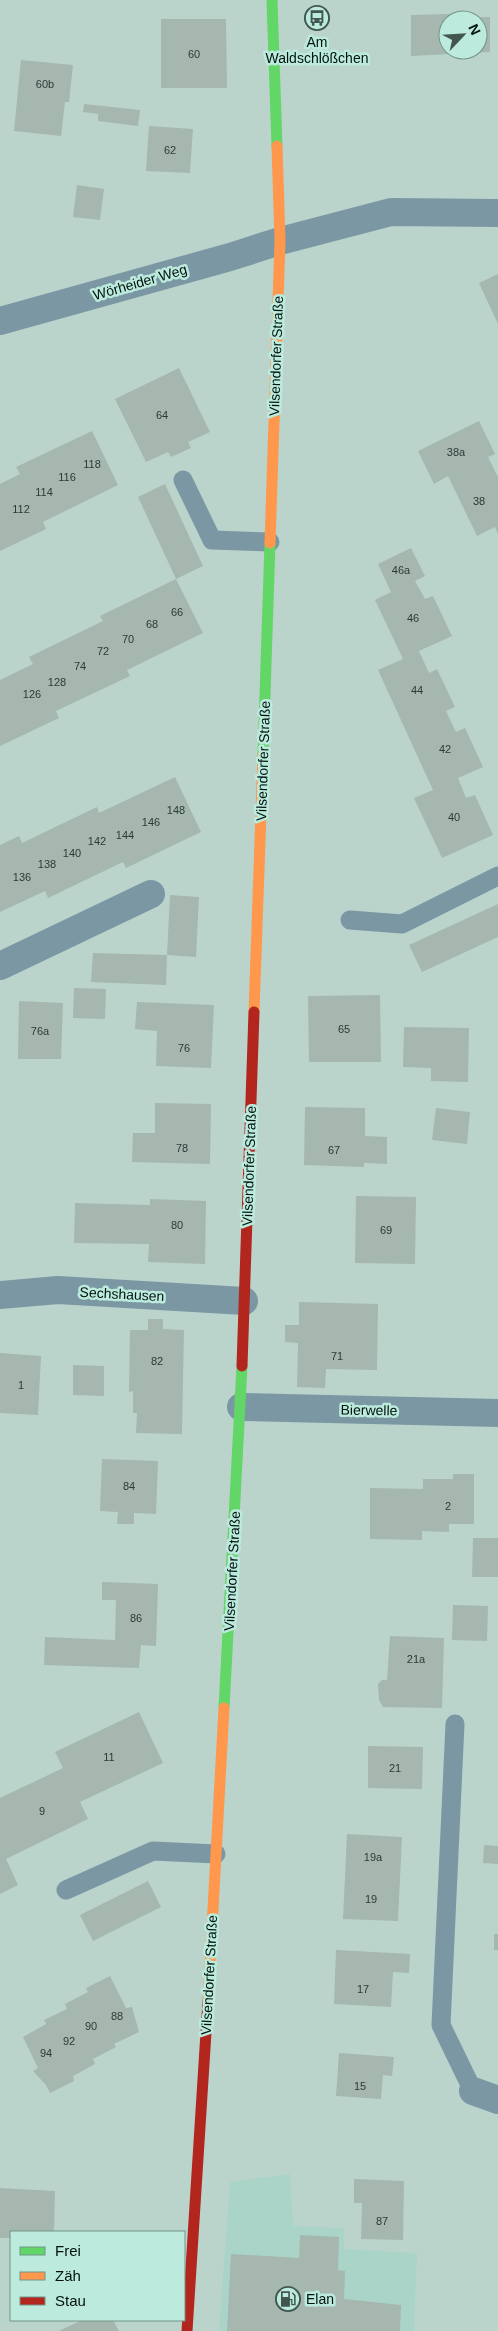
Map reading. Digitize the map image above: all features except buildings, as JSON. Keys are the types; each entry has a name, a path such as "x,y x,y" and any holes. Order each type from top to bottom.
{"main road":[{"name":"Vilsendorfer Straße","path":"188,2331 216,1854 244,1300 280,241 272,0"}],"street":[{"path":"280,241 391,212 498,213"},
{"name":"Wörheider Weg","path":"0,321 230,257 280,241"},
{"path":"0,966 151,894"},
{"name":"Sechshausen","path":"0,1295 58,1290 244,1300"},
{"name":"Bierwelle","path":"240,1407 498,1413"},
{"path":"473,2091 498,2100"}],"lane":[{"path":"183,480 212,540 270,542"},
{"path":"350,920 402,924 498,876"},
{"path":"455,1724 440,2025 473,2091"},
{"path":"66,1890 153,1851 216,1854"}],"shaded area":[{"path":"290,2174 293,2226 344,2228 344,2249 417,2253 414,2331 219,2331 230,2182"}],"traffic: fast":[{"path":"272,0 277,146"},
{"path":"263,755 270,543"},
{"path":"224,1708 242,1366"}],"traffic: slow":[{"path":"270,543 280,241 277,146"},
{"path":"254,1012 263,755"},
{"path":"208,2001 224,1708"}],"traffic: jam":[{"path":"242,1366 254,1012"},
{"path":"187,2331 208,2001"}],"place":[{"name":"Am Waldschlößchen","path":"317,18"},
{"name":"Elan","path":"288,2299"}]}
